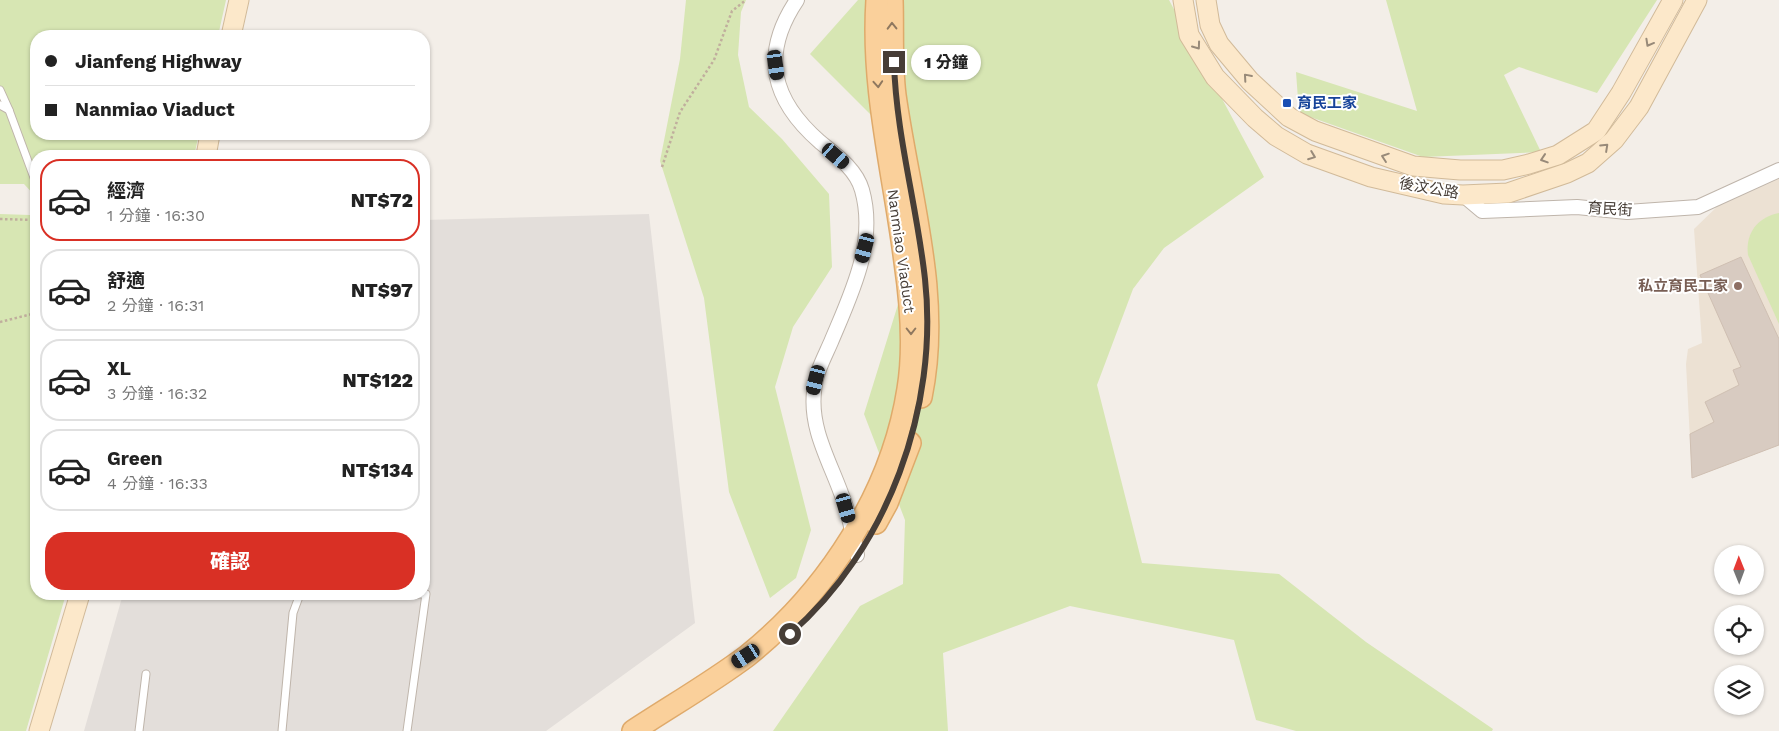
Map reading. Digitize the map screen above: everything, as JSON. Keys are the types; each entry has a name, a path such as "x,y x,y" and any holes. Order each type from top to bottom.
{"main road":[{"name":"Nanmiao Viaduct","path":"876,0 876,58 880,110 905,258 911,308 909,388 901,426 880,500"},
{"name":"Nanmiao Viaduct","path":"880,500 914,428 922,389 927,346 924,272 895,93 892,0"},
{"path":"633,731 746,656 797,609 825,577 853,534 880,500"},
{"path":"658,731 752,667 802,623 823,600 857,555 880,500"}],"street":[{"path":"232,30 238,0"},
{"path":"797,0 776,42 779,90 789,110 810,133 850,167 862,188 866,214 865,248 855,284 819,370 814,391 814,415 820,442 842,494 857,555"},
{"name":"後汶公路","path":"1183,0 1189,35 1216,77 1255,118 1276,136 1306,154 1371,177 1444,194 1463,195 1508,193 1588,164 1614,140 1639,107 1698,0"},
{"name":"後汶公路","path":"1206,0 1210,26 1219,44 1250,81 1289,117 1315,131 1413,166 1460,170 1503,170 1529,164 1558,155 1596,131 1621,93 1673,0"},
{"path":"1460,170 1463,195"},
{"name":"育民街","path":"1463,195 1482,210 1577,207 1627,212 1698,207 1779,170"},
{"path":"38,731 78,600"}],"lane":[{"path":"0,90 30,167"},
{"path":"0,106 9,110"},
{"path":"282,731 294,613 298,600"},
{"path":"407,731 425,600"},
{"path":"139,731 146,674"}],"path":[{"path":"662,167 680,112 714,60 732,10 746,0"},
{"path":"0,219 30,220"},
{"path":"0,322 30,314"}],"shaded area":[{"name":"私立育民工家","path":"1779,175 1779,445 1692,478 1686,364 1688,349 1702,343 1694,229 1723,201"},
{"path":"649,214 695,623 546,731 84,731 121,600 430,600 430,220"}],"green space":[{"path":"0,0 226,0 219,30 30,30 30,140 198,140 195,150 30,150 30,190 24,184 0,184"},
{"path":"686,0 746,0 741,12 738,55 749,107 782,139 829,194 832,267 793,327 775,387 811,530 796,578 770,598 729,492 704,298 660,161 680,59"},
{"path":"858,0 1169,0 1264,177 1164,248 1133,289 1097,385 1142,563 1279,574 1366,642 1493,729 1492,731 1296,731 1256,720 1234,640 1070,606 943,653 948,731 773,731 860,606 903,584 905,520 864,414 909,269 887,131 810,54"},
{"path":"1386,0 1657,0 1597,93 1519,67 1504,75 1541,152 1423,157 1299,113 1296,72 1417,111"},
{"path":"1779,213 1779,324 1748,255 1748,247 1751,233 1759,222"},
{"path":"0,214 30,215 30,600 64,600 26,731 0,731"}],"building":[{"path":"1741,257 1779,339 1779,445 1692,478 1690,434 1714,422 1705,402 1739,385 1733,370 1741,367 1700,275"}],"place":[{"name":"育民工家","path":"1287,103"},
{"name":"私立育民工家","path":"1738,286"}],"route":[{"path":"790,634 823,600 857,555 873,529 887,503 906,455 922,389 927,353 925,281 895,93 894,62"}]}
